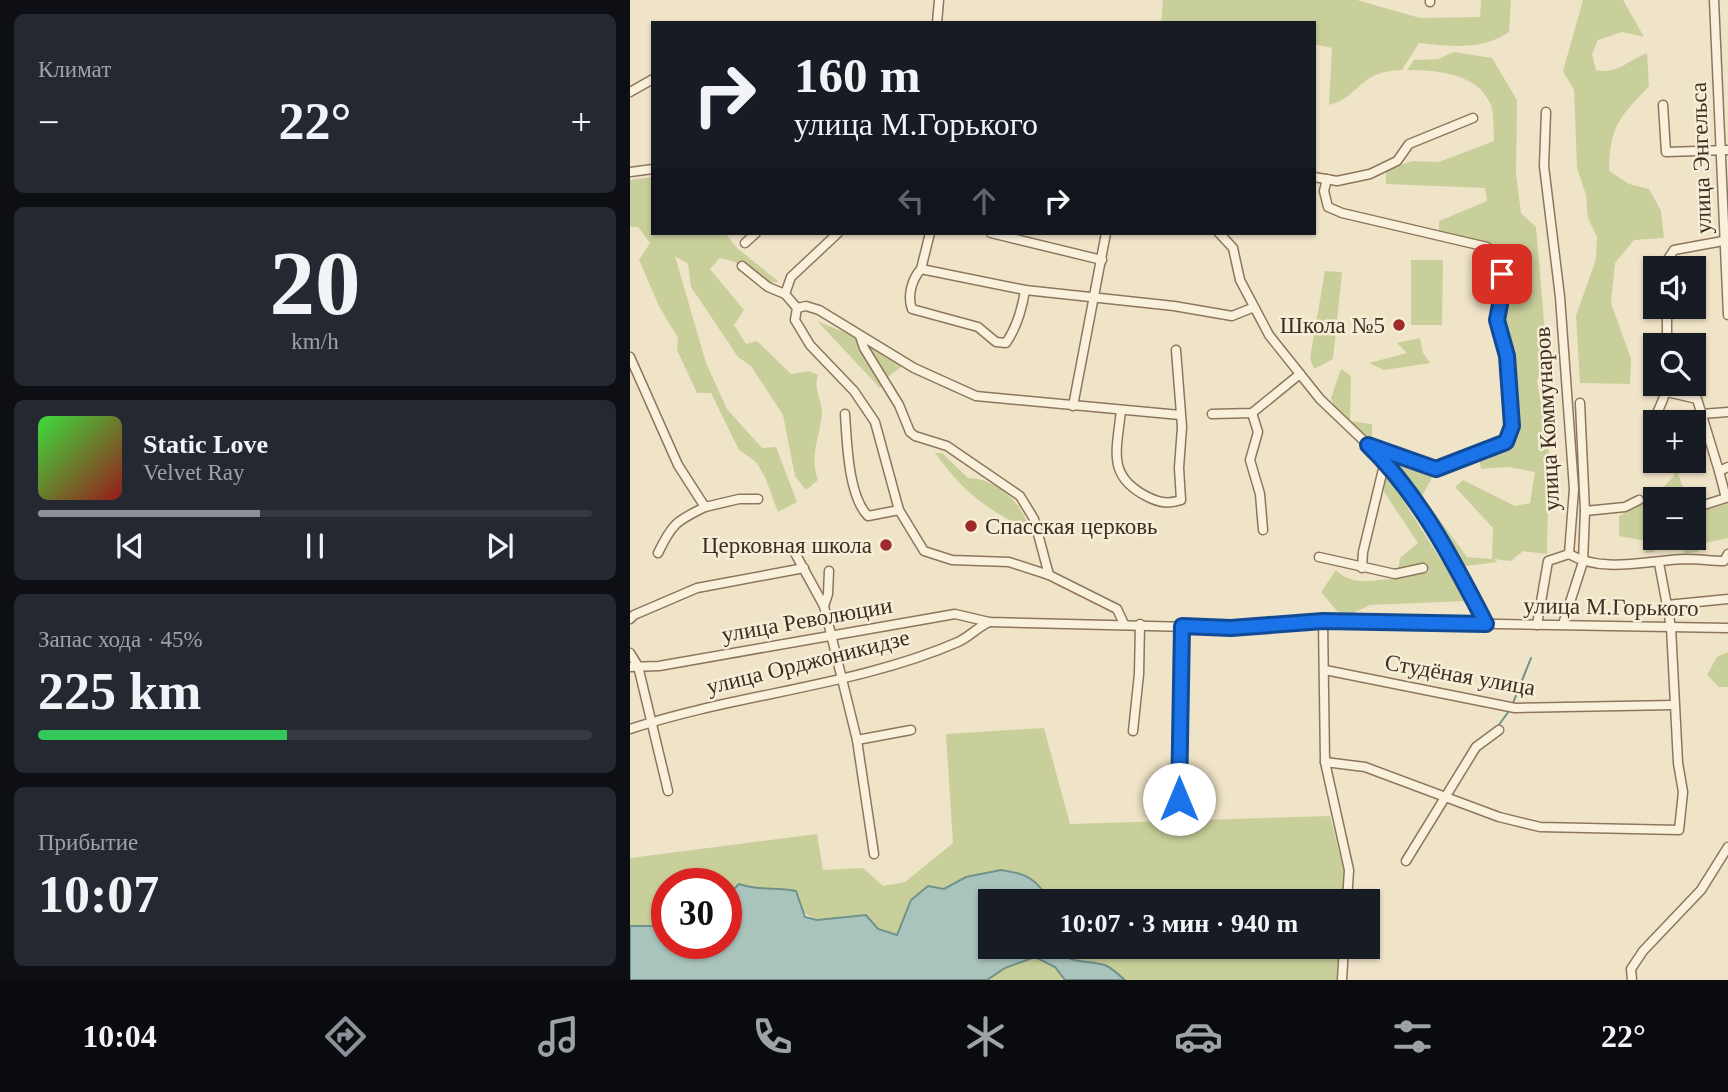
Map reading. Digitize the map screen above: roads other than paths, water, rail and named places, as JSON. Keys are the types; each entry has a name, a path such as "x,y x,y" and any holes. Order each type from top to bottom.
{"street":[{"path":"937,21 939,0"},
{"name":"улица Энгельса","path":"1714,0 1724,150 1723,241 1728,315"},
{"path":"630,91 651,80"},
{"path":"1662,105 1666,152 1724,150"},
{"name":"улица Коммунаров","path":"1546,112 1544,166 1560,297 1574,489 1569,554"},
{"path":"1316,177 1337,181 1370,174 1397,161 1409,144 1473,118"},
{"path":"630,172 651,169"},
{"path":"1327,179 1324,191 1328,206 1335,210 1487,247 1500,258 1503,289 1497,320 1507,356 1512,426 1506,442 1436,469 1368,445"},
{"path":"745,243 754,235"},
{"path":"785,294 792,277 836,235"},
{"path":"930,235 922,269 916,275 909,300 912,309 978,327 1001,344 1006,344 1021,311 1025,290"},
{"path":"999,235 1102,260"},
{"path":"1073,406 1107,235"},
{"path":"1224,235 1233,248 1240,280 1252,308 1300,374 1340,422 1385,461 1458,569 1486,624"},
{"path":"1670,256 1674,250 1723,241"},
{"path":"742,266 768,287 785,294 797,308"},
{"path":"922,269 1025,290 1174,306 1232,316 1252,308"},
{"path":"797,308 806,306 819,310 914,368 976,396 1180,415"},
{"path":"797,308 795,320 810,345 854,391 875,422 900,510 924,551 952,560 1009,562 1049,575 1116,609 1124,624"},
{"path":"860,336 864,348 915,436 947,446 1020,496 1028,506 1049,575"},
{"path":"1121,410 1118,470 1125,484 1151,499 1170,504 1181,499 1176,350"},
{"path":"630,357 678,465 705,507"},
{"path":"1212,414 1252,413 1300,374"},
{"path":"1689,396 1697,399 1700,410"},
{"name":"улица Коммунаров","path":"1563,624 1583,562 1585,510 1580,403"},
{"path":"1706,414 1728,412"},
{"path":"1252,413 1258,432 1250,460 1260,494 1263,530"},
{"path":"845,414 846,446 859,507 868,516 900,510"},
{"path":"1706,426 1723,469 1726,498 1706,504"},
{"path":"1362,568 1363,552 1385,461"},
{"path":"658,553 668,530 678,520 705,507 739,499 758,499"},
{"path":"1585,510 1625,507 1639,500"},
{"path":"795,553 824,606 857,740 874,854"},
{"path":"1537,625 1548,561 1569,554 1583,562 1659,563 1684,559 1724,561 1728,554"},
{"path":"1319,557 1395,574 1423,568"},
{"path":"1325,762 1365,767 1445,797 1540,827 1679,830 1684,792 1678,763 1671,627 1659,563"},
{"path":"630,619 697,588 804,568"},
{"path":"824,606 828,594 829,571"},
{"path":"1667,605 1728,598"},
{"name":"улица Революции","path":"634,667 659,666 955,614 989,622"},
{"path":"1323,621 1325,762 1349,870 1348,889"},
{"name":"улица М.Горького","path":"989,622 1231,628 1323,621 1728,628"},
{"name":"улица Орджоникидзе","path":"630,729 653,721 902,661 961,641 989,622"},
{"path":"1133,731 1140,624"},
{"path":"1179,799 1182,626"},
{"path":"630,653 653,721 668,791"},
{"name":"Студёная улица","path":"1325,670 1515,708 1674,705"},
{"path":"857,740 911,730"},
{"path":"1406,861 1476,747 1499,730"},
{"path":"1632,980 1631,969 1643,951 1701,890 1728,847"},
{"path":"1342,980 1343,959"}],"water":[{"path":"1001,870 1014,872 1034,881 1041,889 978,889 978,959 1030,959 1005,968 987,980 630,980 630,926 651,926 651,959 742,959 742,885 796,891 805,917 817,920 866,915 878,929 897,935 911,900 928,886 944,889 966,877"},
{"path":"1039,959 1070,959 1100,964 1125,980 1065,980 1055,967"}],"waterway":[{"path":"1513,703 1531,658"},
{"path":"1498,726 1509,711"},
{"path":"1444,792 1448,786"}],"place":[{"name":"Школа №5","path":"1399,325"},
{"name":"Спасская церковь","path":"971,526"},
{"name":"Церковная школа","path":"886,545"}]}
